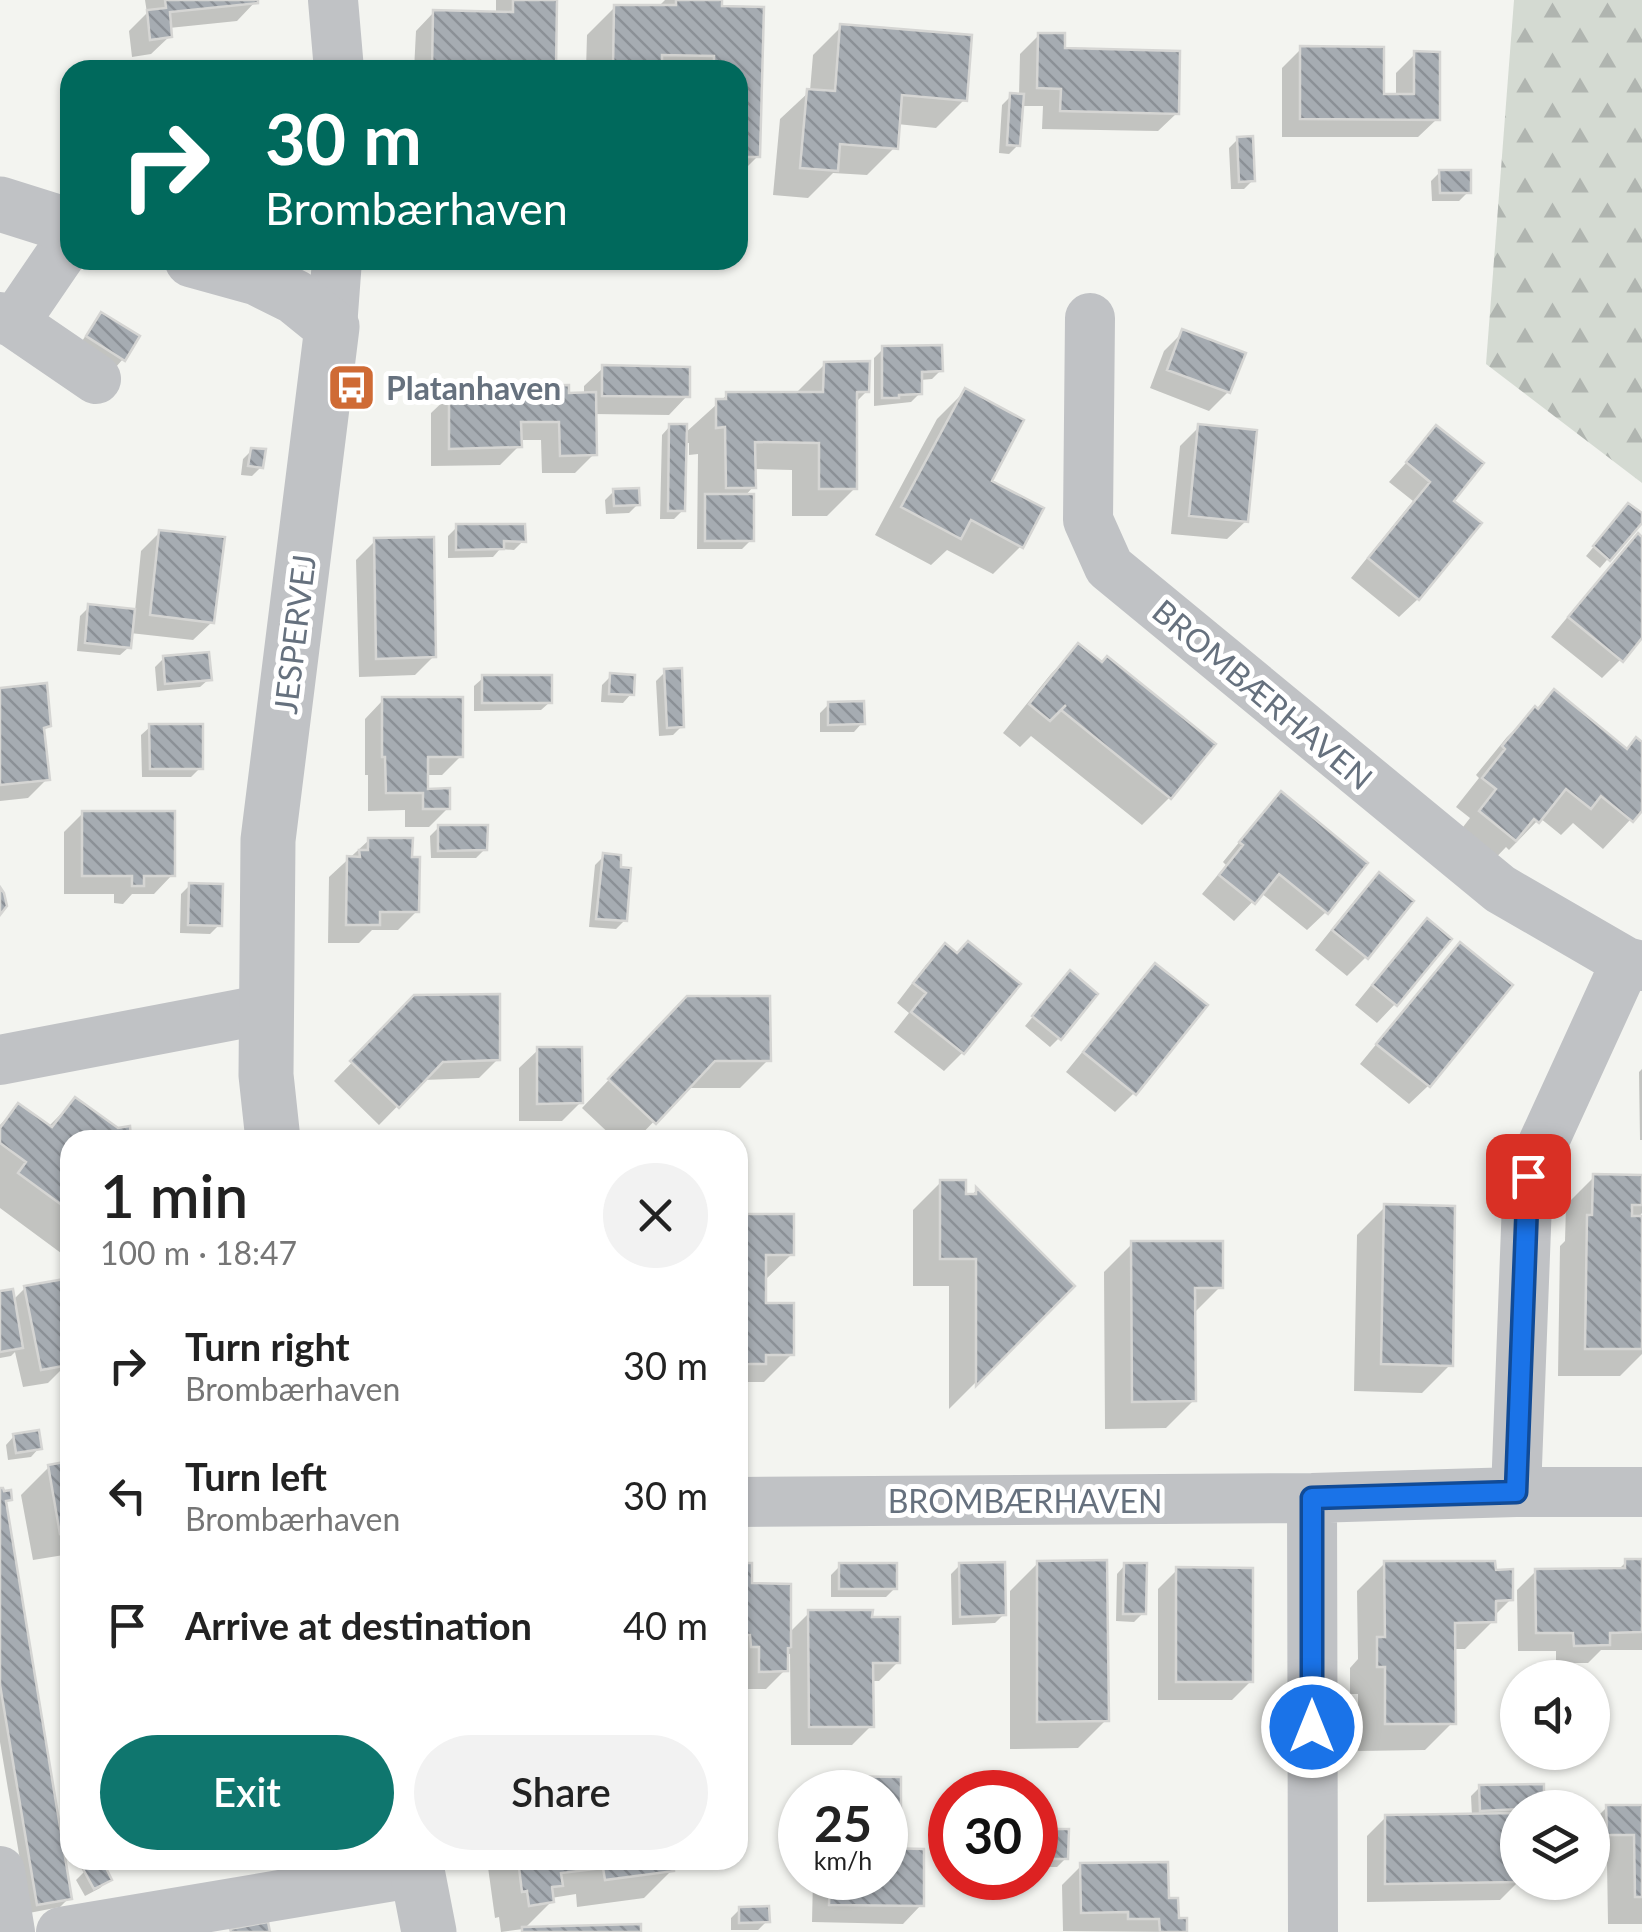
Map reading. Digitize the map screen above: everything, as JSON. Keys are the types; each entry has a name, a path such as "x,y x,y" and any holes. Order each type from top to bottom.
{"street":[{"path":"333,0 338,60"},
{"path":"0,204 60,223"},
{"path":"60,254 7,320 96,379"},
{"path":"228,270 256,278 295,297 332,328"},
{"name":"JESPERVEJ","path":"272,1130 266,1075 268,840 337,270"},
{"name":"BROMBÆRHAVEN","path":"1090,318 1088,520 1109,566 1500,890 1634,964 1528,1176 1516,1492"},
{"path":"0,1060 266,1009"},
{"name":"BROMBÆRHAVEN","path":"748,1502 1642,1492"},
{"path":"1312,1498 1313,1932"},
{"path":"61,1932 394,1870"},
{"path":"417,1870 430,1932"},
{"path":"0,1871 10,1932"}],"green space":[{"path":"1514,0 1642,0 1642,483 1486,364"}],"building":[{"path":"165,0 258,3 170,12 172,37 150,40 147,10 166,8"},
{"path":"513,0 557,0 556,60 432,60 433,10 513,12"},
{"path":"676,0 722,0 722,6 764,7 760,157 748,157 748,60 662,55 662,60 613,60 614,5 676,5"},
{"path":"840,24 972,35 967,101 902,95 898,149 840,144 838,171 800,168 807,89 835,91"},
{"path":"1038,33 1065,33 1065,48 1180,51 1179,114 1060,111 1061,89 1037,88"},
{"path":"1300,46 1384,47 1384,94 1414,94 1414,51 1440,52 1440,120 1300,119"},
{"path":"1010,93 1024,94 1020,146 1007,145"},
{"path":"1253,136 1255,181 1239,182 1237,137"},
{"path":"1439,170 1471,170 1471,193 1440,193"},
{"path":"101,312 140,336 125,361 86,336"},
{"path":"1182,329 1246,353 1230,393 1167,370"},
{"path":"942,345 943,371 922,372 922,394 882,398 882,346"},
{"path":"870,361 869,392 857,392 857,489 819,489 819,443 755,442 756,488 726,488 725,427 716,428 716,399 726,399 726,392 823,392 824,362"},
{"path":"602,365 690,367 690,397 602,396"},
{"path":"569,385 569,393 596,392 597,455 560,456 559,422 521,422 522,447 449,449 449,392"},
{"path":"965,388 1024,420 992,481 1044,508 1023,548 971,520 961,539 901,507"},
{"path":"669,424 687,424 685,511 668,511"},
{"path":"1198,424 1257,430 1248,522 1189,516"},
{"path":"1436,425 1484,463 1454,501 1482,523 1419,600 1368,558 1430,482 1406,462"},
{"path":"251,448 266,449 263,468 248,466"},
{"path":"639,488 640,505 614,506 613,489"},
{"path":"705,494 754,494 754,541 705,541"},
{"path":"1628,503 1642,513 1642,523 1610,561 1593,546"},
{"path":"456,524 525,524 526,542 504,541 504,549 456,550"},
{"path":"159,530 225,537 214,623 150,615"},
{"path":"1638,533 1642,537 1642,638 1623,662 1568,617"},
{"path":"434,537 436,657 376,659 374,538"},
{"path":"88,604 135,609 131,648 85,643"},
{"path":"1078,643 1102,662 1107,656 1216,744 1171,799 1061,710 1050,721 1029,704"},
{"path":"209,652 212,680 165,684 163,656"},
{"path":"682,668 684,727 667,728 664,669"},
{"path":"610,673 635,675 634,695 609,694"},
{"path":"482,675 552,675 552,703 482,703"},
{"path":"47,683 51,726 44,728 50,780 0,785 0,688"},
{"path":"1554,689 1627,749 1636,737 1642,742 1642,811 1633,822 1601,796 1591,809 1566,789 1539,823 1534,819 1516,841 1479,811 1496,789 1482,778 1505,749 1502,746"},
{"path":"382,697 463,697 463,757 428,757 428,789 450,788 450,809 423,809 423,793 386,793"},
{"path":"864,701 865,724 828,725 828,702"},
{"path":"149,724 203,724 203,769 150,769"},
{"path":"1281,791 1368,863 1328,914 1279,874 1255,904 1219,875 1243,845 1239,842"},
{"path":"82,811 175,811 175,876 144,876 144,886 132,886 132,876 82,876"},
{"path":"438,825 488,825 487,850 438,851"},
{"path":"368,838 413,838 412,857 420,857 419,912 380,912 380,925 346,925 347,856 360,857 359,850 368,850"},
{"path":"603,853 621,855 621,867 631,868 627,921 596,919"},
{"path":"1379,872 1414,901 1368,959 1332,930"},
{"path":"189,883 223,884 222,926 188,925"},
{"path":"0,887 7,906 0,915"},
{"path":"1427,918 1452,939 1397,1006 1372,985"},
{"path":"968,941 1021,984 964,1054 911,1012 926,993 913,983 945,943 957,953"},
{"path":"1460,942 1513,985 1430,1087 1376,1044"},
{"path":"1155,963 1208,1005 1136,1095 1083,1052"},
{"path":"1070,970 1098,994 1061,1040 1032,1016"},
{"path":"500,994 500,1060 443,1062 399,1108 350,1061 414,995"},
{"path":"687,996 770,996 771,1061 715,1061 656,1124 608,1079"},
{"path":"537,1047 582,1047 583,1103 537,1104"},
{"path":"75,1097 118,1128 130,1126 130,1130 60,1130 60,1204 18,1173 26,1162 0,1143 0,1128 18,1103 52,1127"},
{"path":"1593,1174 1642,1175 1642,1205 1632,1205 1632,1216 1642,1216 1642,1349 1585,1349 1587,1215 1592,1215"},
{"path":"940,1180 966,1180 966,1194 976,1194 976,1187 1075,1286 976,1386 976,1259 940,1259"},
{"path":"1384,1204 1455,1206 1453,1366 1381,1364"},
{"path":"748,1214 794,1214 794,1255 766,1255 766,1303 794,1303 794,1355 766,1355 766,1364 748,1364"},
{"path":"1131,1241 1223,1241 1223,1288 1195,1288 1196,1401 1132,1402"},
{"path":"60,1280 60,1367 41,1370 24,1286"},
{"path":"13,1289 23,1348 0,1352 0,1291"},
{"path":"39,1430 42,1449 16,1453 13,1434"},
{"path":"60,1463 60,1534 48,1465"},
{"path":"3,1488 11,1490 12,1500 6,1501 60,1827 60,1870 67,1870 72,1899 37,1905 0,1685"},
{"path":"1625,1559 1642,1559 1642,1632 1610,1633 1610,1645 1574,1646 1573,1633 1536,1633 1535,1569 1625,1568"},
{"path":"1107,1560 1109,1721 1037,1722 1037,1561"},
{"path":"1384,1561 1495,1561 1496,1570 1513,1569 1513,1600 1496,1601 1496,1622 1455,1623 1456,1724 1385,1724 1385,1667 1377,1667 1377,1637 1385,1637"},
{"path":"1005,1562 1006,1615 960,1617 959,1563"},
{"path":"748,1563 752,1563 752,1583 791,1584 788,1671 759,1672 759,1647 751,1647"},
{"path":"839,1563 897,1563 897,1589 839,1589"},
{"path":"1124,1563 1147,1563 1146,1614 1123,1614"},
{"path":"1176,1567 1253,1568 1253,1682 1176,1682"},
{"path":"808,1610 873,1610 872,1617 900,1617 900,1663 873,1663 874,1727 809,1727"},
{"path":"1544,1784 1544,1790 1500,1790 1500,1810 1480,1811 1479,1785"},
{"path":"1610,1805 1642,1805 1642,1897 1635,1897 1634,1835 1610,1835"},
{"path":"1500,1813 1500,1882 1385,1884 1385,1815"},
{"path":"1058,1829 1069,1829 1068,1859 1058,1859"},
{"path":"908,1849 924,1849 924,1906 829,1905 829,1900 908,1900"},
{"path":"1168,1862 1169,1898 1178,1898 1179,1918 1187,1918 1187,1932 1160,1932 1159,1919 1128,1919 1128,1912 1081,1913 1080,1863"},
{"path":"84,1870 107,1870 112,1880 94,1889"},
{"path":"519,1870 586,1870 561,1873 563,1886 552,1887 554,1902 529,1906 527,1891 522,1892"},
{"path":"603,1870 674,1870 674,1871 605,1880"},
{"path":"769,1906 770,1922 739,1923 739,1907"},
{"path":"268,1922 270,1932 230,1929"},
{"path":"641,1924 641,1932 522,1932 522,1927"}],"place":[{"name":"Platanhaven","path":"351,387"}],"route":[{"path":"1312,1727 1312,1498 1516,1492 1528,1176"}]}
